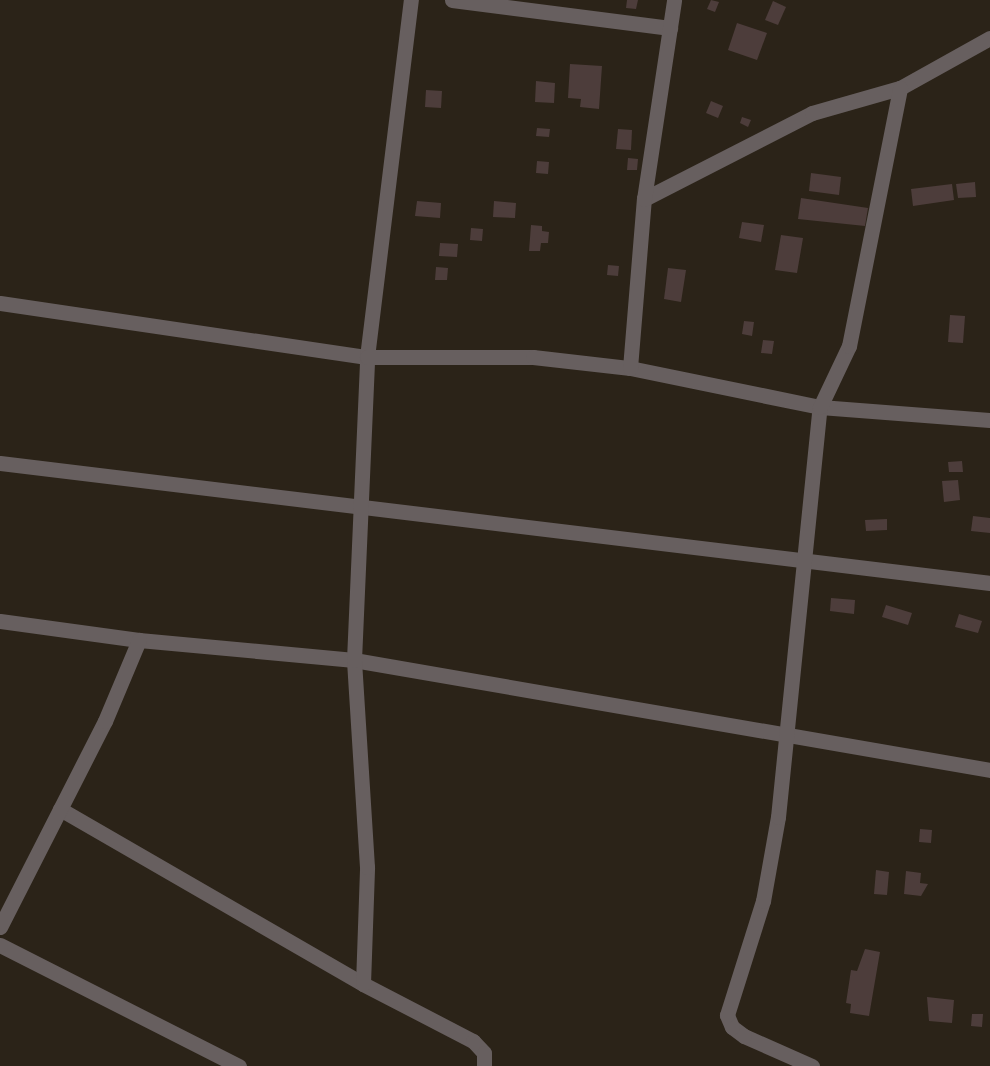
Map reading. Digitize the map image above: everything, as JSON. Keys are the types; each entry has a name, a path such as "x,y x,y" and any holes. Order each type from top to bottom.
{"street":[{"path":"363,984 368,867 354,660 367,357 411,0"},
{"path":"452,0 670,28"},
{"path":"630,368 644,199 674,0"},
{"path":"644,199 812,113 900,88 990,38"},
{"path":"812,1066 744,1036 732,1027 727,1015 763,901 777,818 783,734 801,560 820,407 849,345 900,88"},
{"path":"0,303 367,357 533,357 630,368 820,407 990,420"},
{"path":"0,463 990,583"},
{"path":"0,621 139,640 354,660 990,770"},
{"path":"0,927 105,721 139,640"},
{"path":"60,809 363,984 473,1041 484,1053 484,1066"},
{"path":"0,945 239,1066"}],"building":[{"path":"627,0 638,0 636,9 626,8"},
{"path":"711,0 719,2 715,12 707,9"},
{"path":"773,1 786,7 778,25 765,20"},
{"path":"737,23 767,33 757,60 728,50"},
{"path":"570,64 602,66 599,109 580,107 581,99 568,98"},
{"path":"536,81 555,83 554,103 535,102"},
{"path":"426,90 442,91 441,108 425,107"},
{"path":"711,101 723,106 718,118 706,113"},
{"path":"742,117 751,120 748,127 740,123"},
{"path":"537,128 550,129 549,137 536,136"},
{"path":"618,129 632,130 631,150 616,149"},
{"path":"628,158 638,159 637,170 627,170"},
{"path":"537,161 549,162 548,174 536,173"},
{"path":"811,173 841,177 839,195 809,191"},
{"path":"975,182 976,197 958,198 956,184"},
{"path":"952,184 954,200 913,206 911,189"},
{"path":"801,198 868,208 865,226 798,219"},
{"path":"417,201 441,203 440,218 415,216"},
{"path":"494,201 516,203 515,218 493,217"},
{"path":"742,222 764,225 761,242 739,238"},
{"path":"531,225 542,226 542,231 549,232 548,243 541,243 540,251 529,251"},
{"path":"471,228 483,229 482,241 470,240"},
{"path":"781,235 803,238 797,273 775,270"},
{"path":"440,243 458,244 457,257 439,256"},
{"path":"608,265 619,266 618,276 607,275"},
{"path":"436,267 448,268 447,280 435,280"},
{"path":"668,268 686,270 681,302 664,299"},
{"path":"950,315 965,316 963,343 948,342"},
{"path":"744,321 754,322 752,336 742,334"},
{"path":"763,340 774,341 772,354 761,353"},
{"path":"962,461 963,472 949,472 948,462"},
{"path":"958,480 960,500 944,502 942,481"},
{"path":"973,516 990,518 990,533 971,531"},
{"path":"887,519 887,530 866,531 865,520"},
{"path":"831,598 855,600 854,614 830,611"},
{"path":"886,605 912,613 908,625 882,617"},
{"path":"959,614 982,621 978,633 955,627"},
{"path":"920,829 932,830 931,843 919,842"},
{"path":"876,870 889,872 887,895 874,894"},
{"path":"906,871 921,873 920,883 928,884 921,896 904,894"},
{"path":"865,949 880,952 869,1016 850,1013 851,1004 846,1003 851,970 857,971"},
{"path":"927,997 954,1000 952,1023 929,1021"},
{"path":"972,1014 983,1014 982,1027 971,1026"}]}
